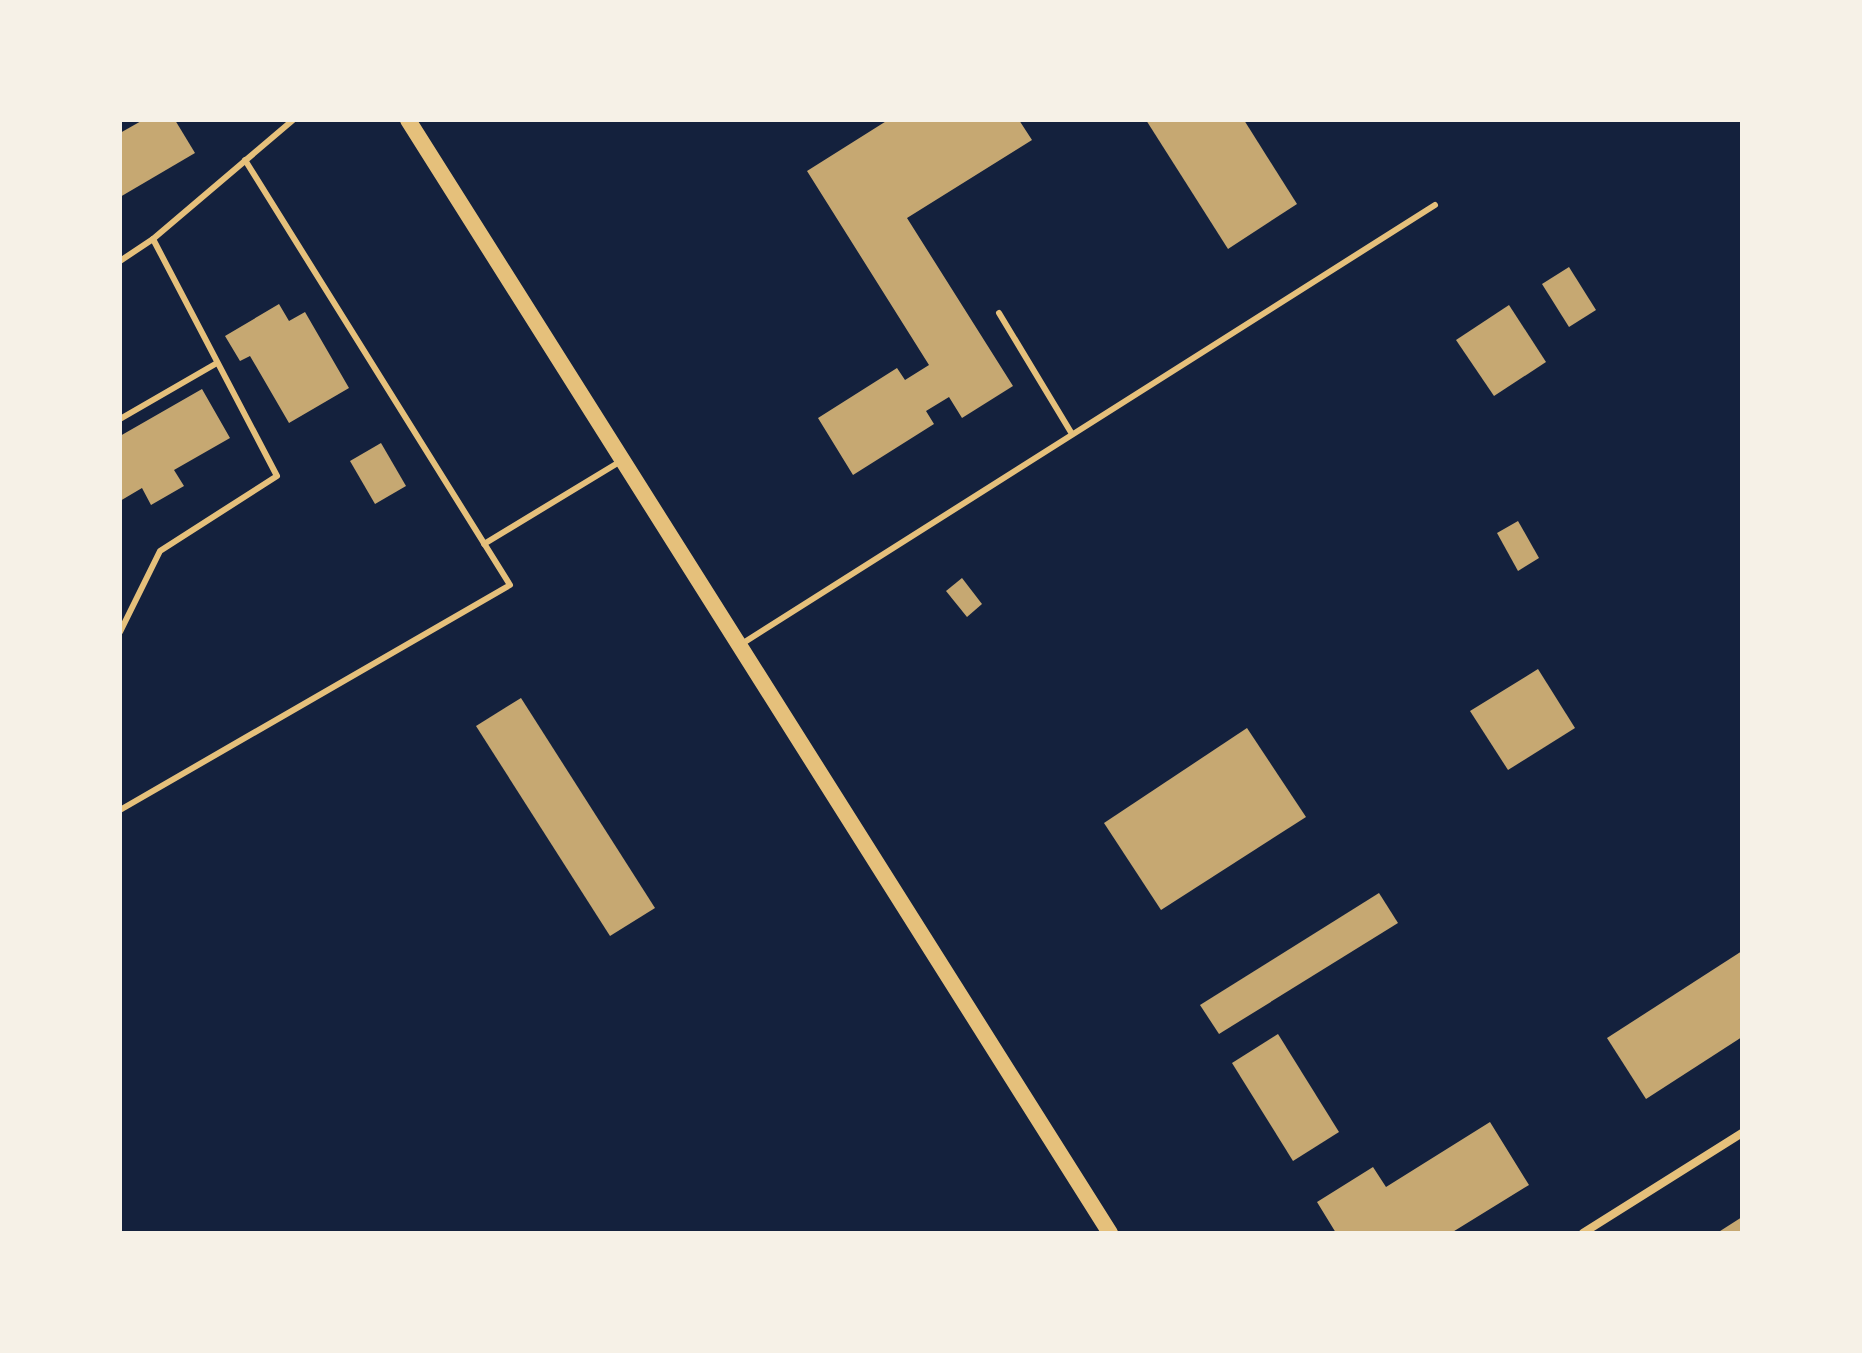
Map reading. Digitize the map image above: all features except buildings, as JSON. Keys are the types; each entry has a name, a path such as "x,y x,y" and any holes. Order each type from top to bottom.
{"main road":[{"path":"408,120 1110,1233"}],"street":[{"path":"1583,1233 1742,1133"}],"lane":[{"path":"120,261 153,239 293,120"},
{"path":"120,810 510,585 245,160"},
{"path":"740,645 1435,205"},
{"path":"120,632 160,551 277,476 153,239"},
{"path":"999,313 1072,434"},
{"path":"120,419 217,363"},
{"path":"484,544 623,460"}]}
